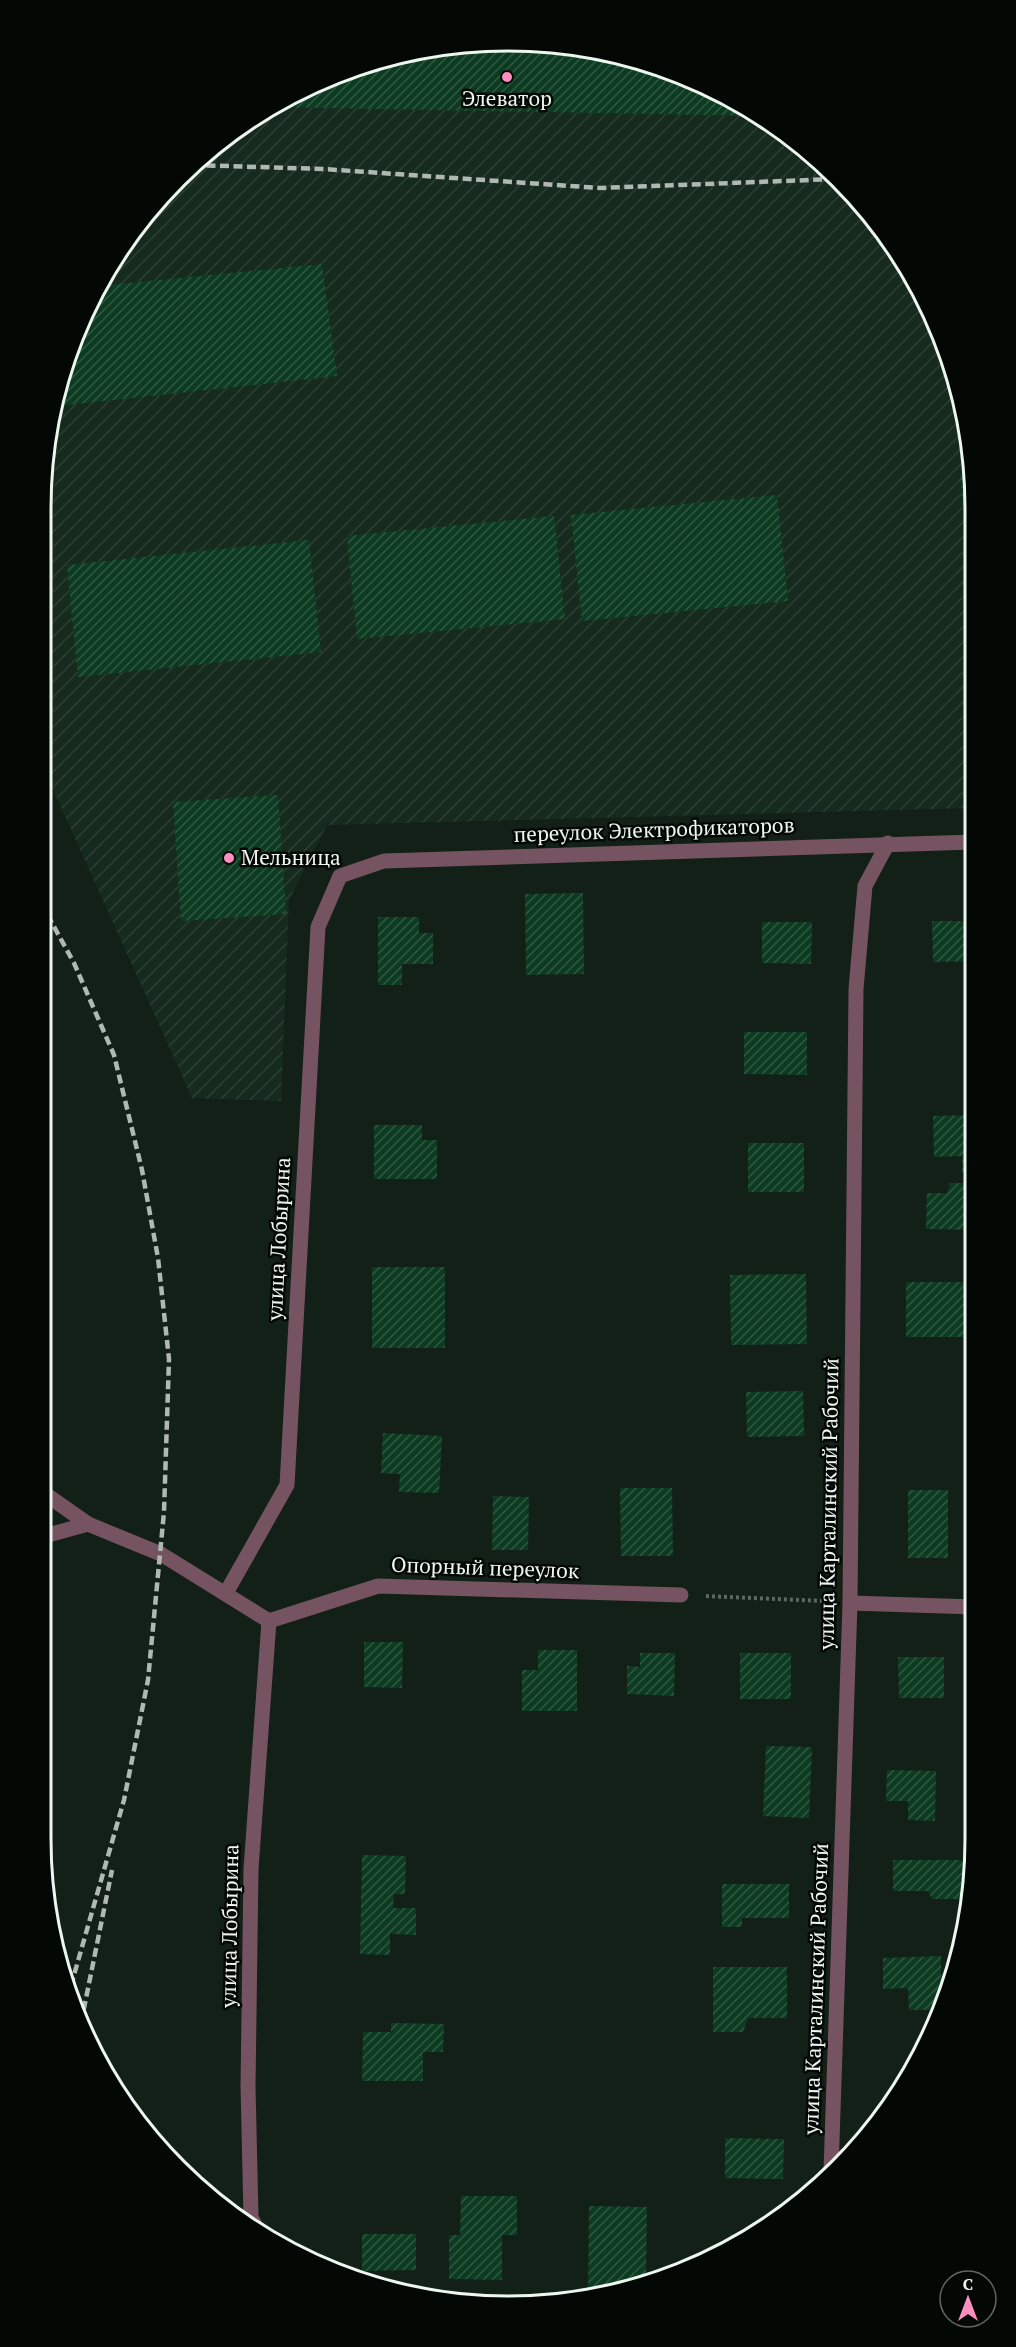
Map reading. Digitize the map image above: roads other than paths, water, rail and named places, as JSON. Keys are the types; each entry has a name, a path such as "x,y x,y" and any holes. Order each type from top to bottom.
{"street":[{"name":"переулок Электрофикаторов","path":"340,876 384,861 965,842"},
{"name":"улица Карталинский Рабочий","path":"831,2162 850,1603 856,989 866,886 888,843"},
{"name":"улица Лобырина","path":"226,1593 287,1485 318,927 340,876"},
{"path":"51,1499 88,1524 161,1554 269,1621"},
{"path":"51,1535 88,1524"},
{"name":"Опорный переулок","path":"269,1621 378,1586 681,1595"},
{"path":"850,1603 965,1607"},
{"name":"улица Лобырина","path":"251,2217 248,2086 251,1869 269,1621"}],"railway":[{"path":"206,165 323,169 600,188 825,179"},
{"path":"51,921 74,963 114,1055 142,1170 158,1258 169,1359 164,1512 148,1680 124,1800 73,1979"},
{"path":"84,2009 112,1870"}],"place":[{"name":"Элеватор","path":"507,77"},
{"name":"Мельница","path":"229,858"}]}
